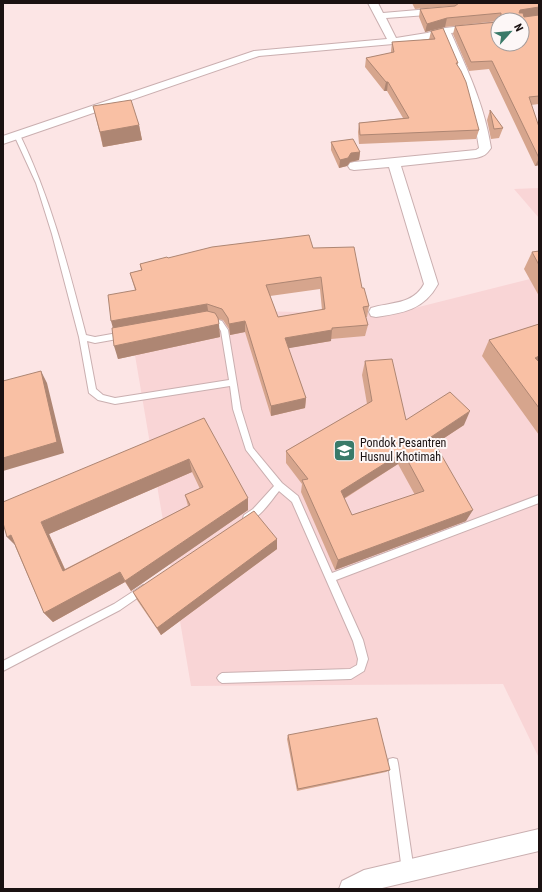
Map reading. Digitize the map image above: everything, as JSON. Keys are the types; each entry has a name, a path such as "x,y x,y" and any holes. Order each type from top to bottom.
{"street":[{"path":"373,3 393,41"},
{"path":"380,16 453,10"},
{"path":"3,140 258,53 393,41 428,36 445,31 490,26"},
{"path":"354,166 481,153 484,148 483,134 470,88 445,31"},
{"path":"376,312 400,308 419,300 429,290 431,284 394,163"},
{"path":"350,889 364,882 539,840"}],"lane":[{"path":"17,135 30,160 57,234 83,337 92,391 102,398 115,401 232,383"},
{"path":"202,321 214,321 219,323 224,330 237,409 250,450 279,486 295,499 358,640 363,659 361,668 351,674 222,678"},
{"path":"83,337 95,340 130,334"},
{"path":"237,525 256,512 279,486"},
{"path":"330,578 539,499"},
{"path":"3,666 117,607 148,586"},
{"path":"393,763 408,871"}],"shaded area":[{"path":"539,188 539,218 514,189"},
{"name":"Pondok Pesantren Husnul Khotimah","path":"539,261 539,758 503,684 191,686 127,308 391,314 530,279"}],"building":[{"path":"459,3 539,3 539,7 520,10 519,12 490,12 490,14 447,18 427,24 420,9 455,6"},
{"path":"539,15 539,96 529,97 539,127 539,158 492,61 471,62 455,26 490,23 490,52 530,52 530,16"},
{"path":"443,28 458,63 456,63 466,82 479,130 360,135 359,123 409,118 388,82 386,82 366,58 394,52 392,42 435,39 431,31"},
{"path":"131,100 139,125 100,132 93,106"},
{"path":"490,110 503,128 494,129"},
{"path":"353,139 360,152 351,153 348,158 340,160 331,142"},
{"path":"309,235 313,248 354,247 362,288 364,288 369,306 363,307 368,325 332,328 332,330 285,338 306,398 271,406 245,321 229,324 228,318 222,309 207,304 111,321 108,295 136,290 130,273 142,270 140,264 212,247","holes":["321,277 325,309 278,317 266,285"]},
{"path":"539,251 539,265 532,252"},
{"path":"207,311 215,313 219,324 114,346 112,328"},
{"path":"539,324 539,356 535,358 539,362 539,408 489,340"},
{"path":"392,359 406,420 450,392 470,411 431,437 473,510 338,560 302,480 308,479 286,451 372,401 365,361","holes":["403,452 424,491 352,515 341,491"]},
{"path":"41,371 57,442 3,458 3,381"},
{"path":"204,418 248,498 125,581 120,572 44,613 11,535 7,537 3,523 3,502","holes":["189,459 203,487 185,495 190,505 63,571 41,522"]},
{"path":"254,511 277,539 157,628 133,592"},
{"path":"377,718 390,770 298,789 288,735"}],"place":[{"name":"Pondok Pesantren Husnul Khotimah","path":"345,450"}]}
